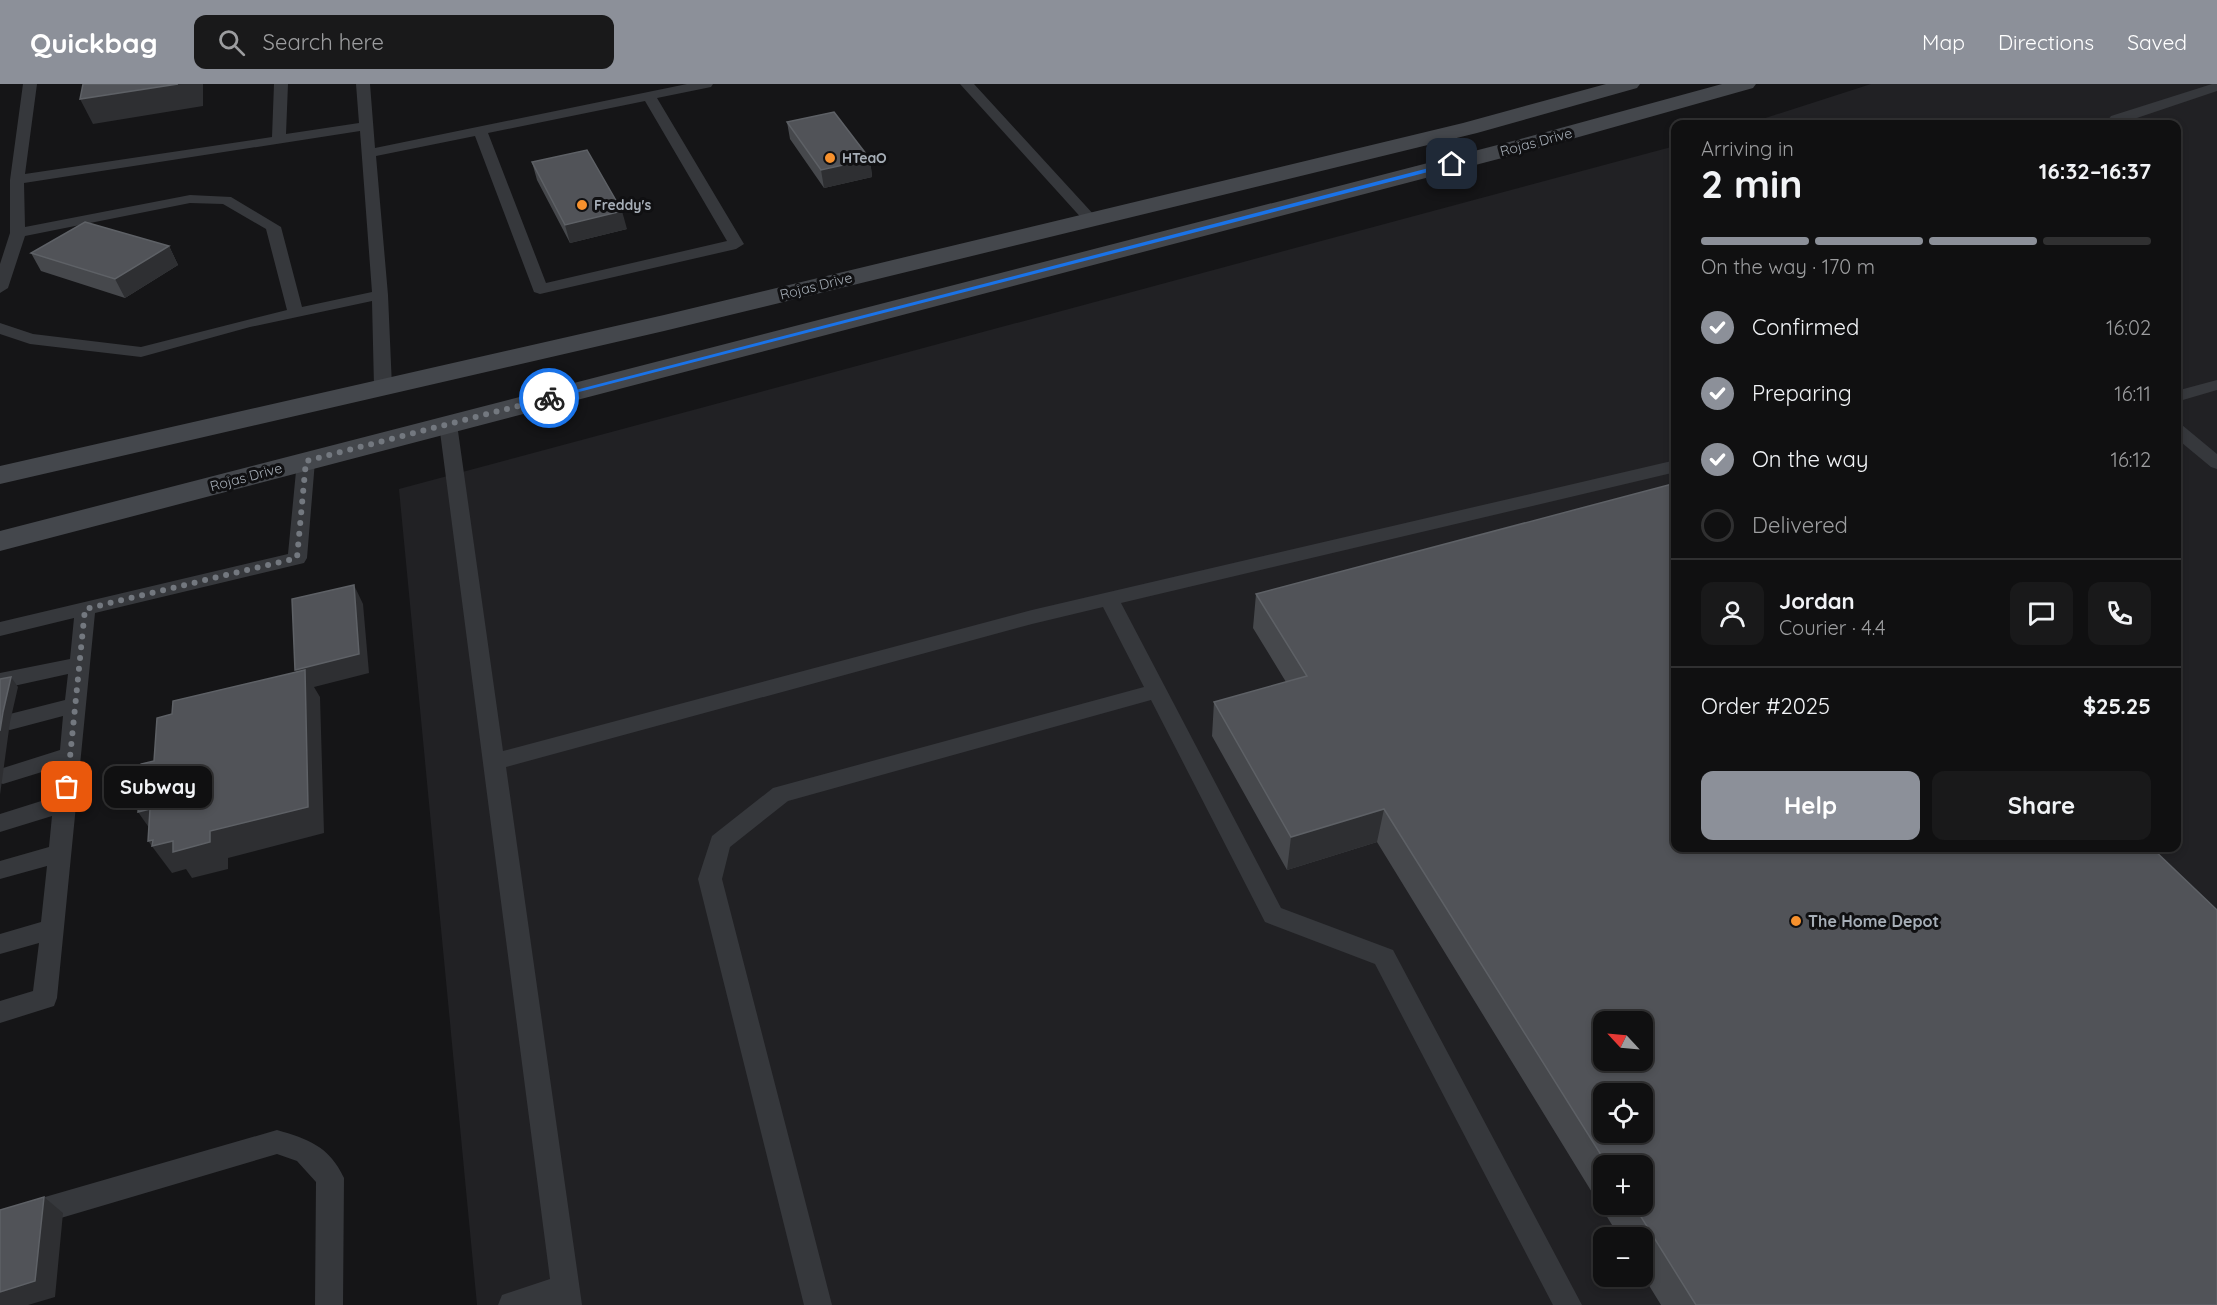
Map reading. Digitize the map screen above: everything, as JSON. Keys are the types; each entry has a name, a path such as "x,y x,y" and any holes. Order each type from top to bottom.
{"main road":[{"name":"Rojas Drive","path":"0,475 664,323 1468,128 1630,84"},
{"name":"Rojas Drive","path":"0,541 1509,149 1746,84"},
{"path":"1090,219 1111,251"}],"lane":[{"path":"0,288 18,233 17,180 30,84"},
{"path":"363,84 371,153 383,387"},
{"path":"371,153 706,84"},
{"path":"967,84 1090,219"},
{"path":"279,140 280,85"},
{"path":"2115,120 2217,87"},
{"path":"480,130 540,288 736,244 649,96"},
{"path":"17,180 368,126"},
{"path":"18,233 190,199 226,200 273,226 296,313"},
{"path":"0,328 30,339 141,351 380,295"},
{"path":"2181,396 2217,385"},
{"path":"448,424 567,1297 512,1305"},
{"path":"2181,433 2217,463"},
{"path":"0,629 297,558 306,461"},
{"path":"494,762 1020,620 1671,467"},
{"path":"1109,599 1273,915 1384,957 1568,1305"},
{"path":"0,1012 45,998 85,609"},
{"path":"0,681 79,664"},
{"path":"818,1305 710,879 720,842 780,794 1157,692"},
{"path":"10,722 76,705"},
{"path":"3,776 70,755"},
{"path":"0,823 65,803"},
{"path":"0,870 60,854"},
{"path":"0,944 52,929"},
{"path":"0,1223 277,1142 306,1151 330,1179 329,1305"}],"shaded area":[{"path":"1871,84 2217,84 2217,1305 477,1305 399,489 1671,147 1671,852 2181,852 2181,120 1759,120"}],"building":[{"path":"83,84 178,84 80,99"},
{"path":"834,112 870,159 821,170 787,122"},
{"name":"Freddy's","path":"587,150 622,211 565,225 532,162"},
{"path":"85,222 169,246 115,279 31,253"},
{"name":"The Home Depot","path":"1671,484 1671,852 2156,852 2217,910 2217,1305 1696,1305 1653,1236 1653,1227 1647,1227 1640,1215 1653,1215 1653,1155 1601,1155 1594,1143 1653,1143 1653,1083 1593,1083 1593,1142 1384,809 1291,837 1214,702 1307,676 1256,594"},
{"path":"354,585 359,654 295,670 292,599"},
{"path":"305,670 308,807 210,831 210,842 173,852 173,841 152,846 153,840 148,841 150,809 138,812 141,764 154,761 157,718 172,714 173,701"},
{"path":"11,677 3,712 0,731 0,679"},
{"path":"44,1197 35,1281 0,1292 0,1210"}],"way so far":[{"path":"67,787 85,609 297,558 306,461 549,398"}],"place":[{"name":"HTeaO","path":"830,158"},
{"name":"Freddy's","path":"582,205"},
{"name":"Subway","path":"67,787"},
{"name":"The Home Depot","path":"1796,921"}],"route":[{"path":"549,398 1452,164"}]}
